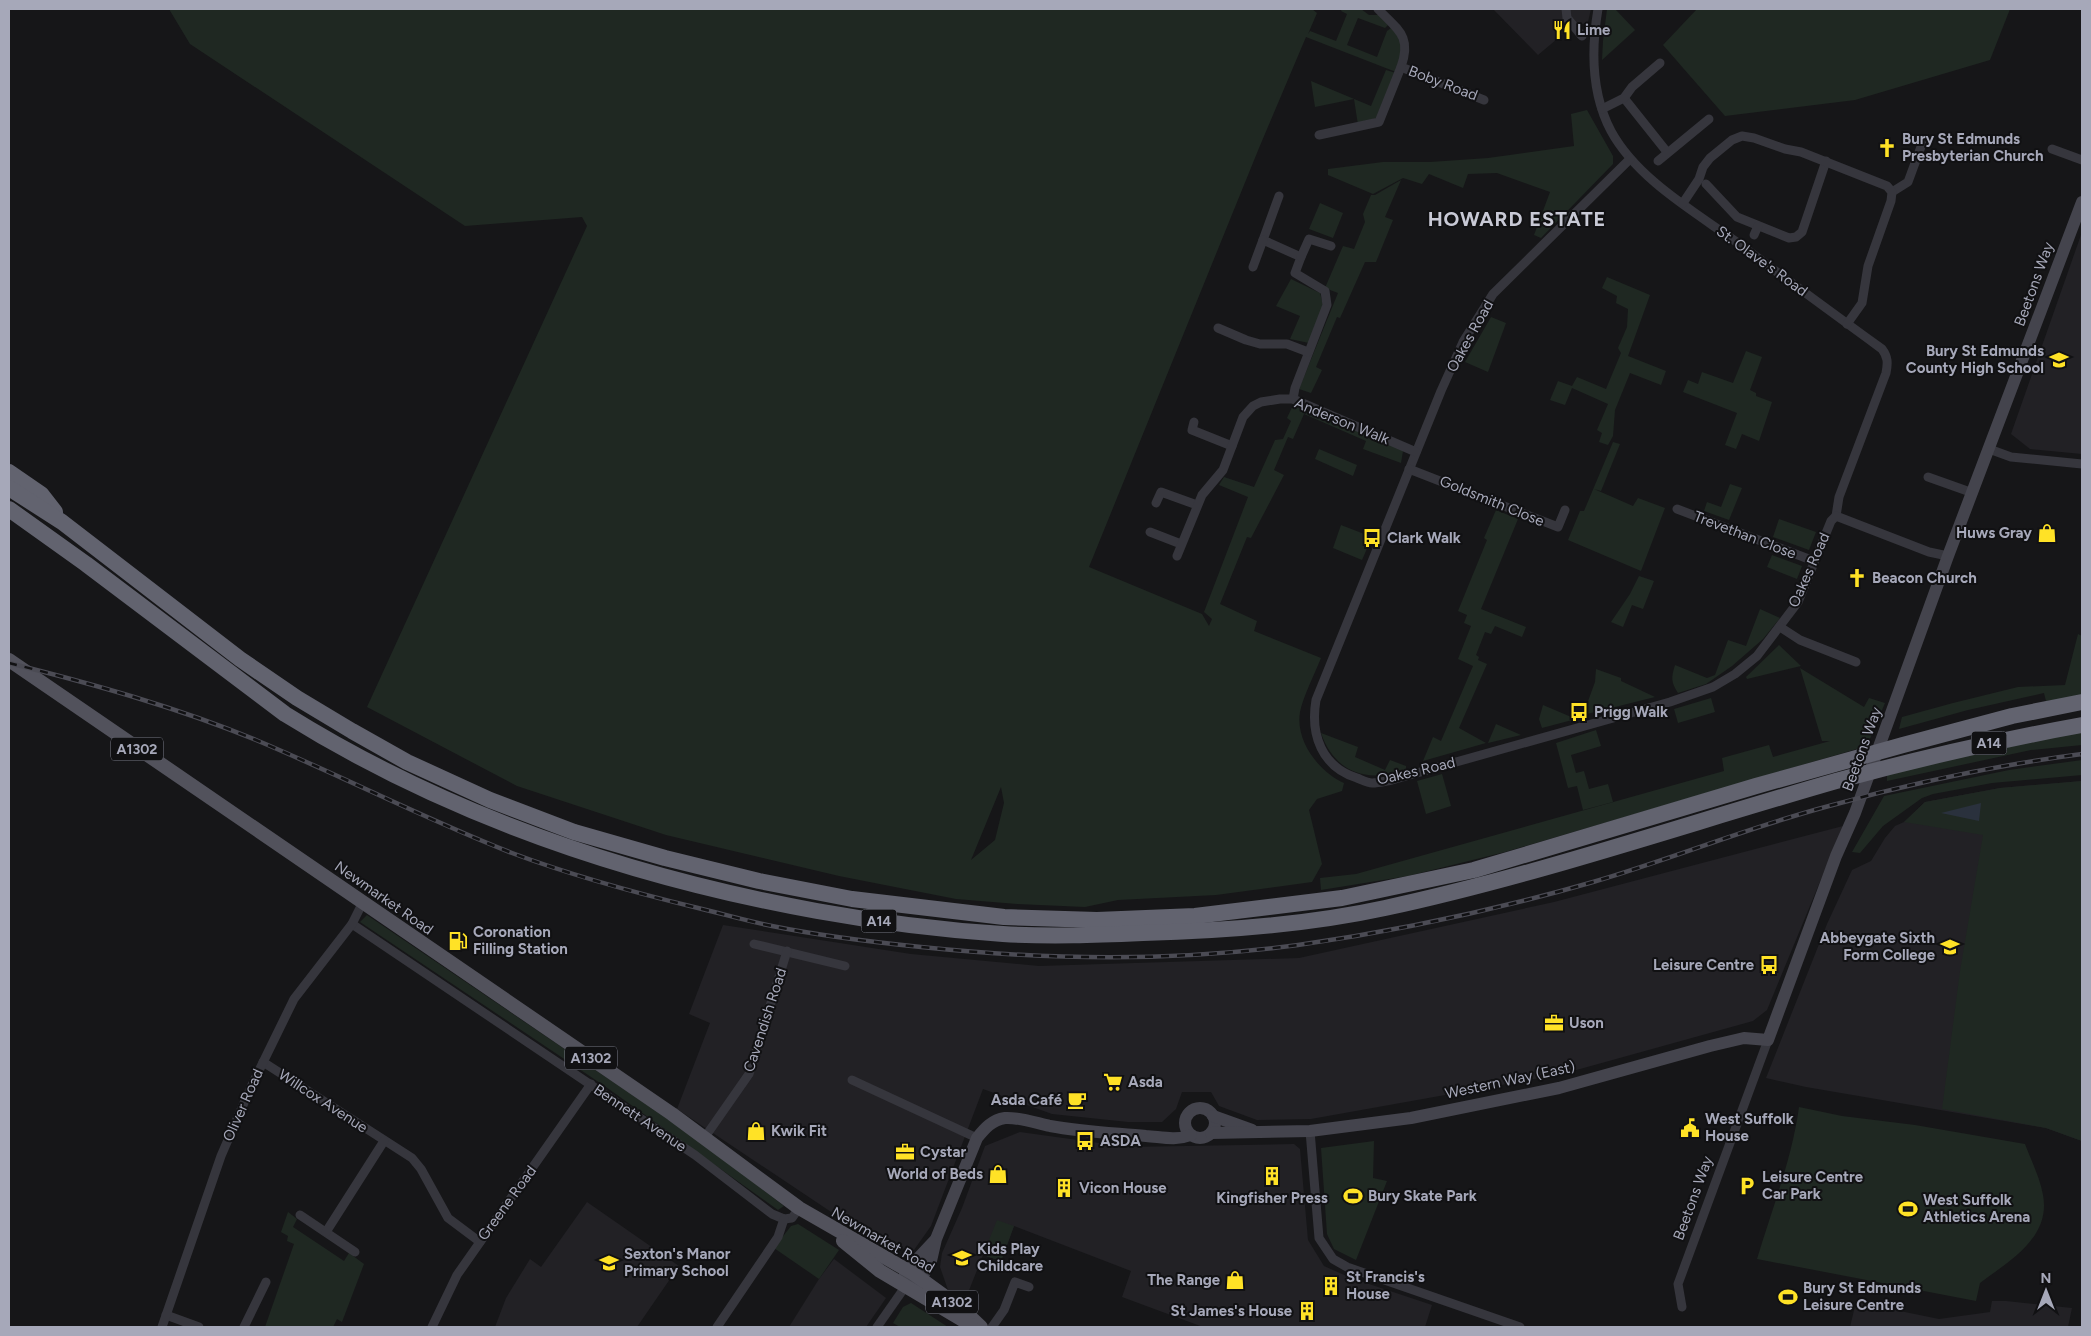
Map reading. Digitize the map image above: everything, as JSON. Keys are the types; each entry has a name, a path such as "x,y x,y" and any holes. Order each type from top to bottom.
{"highway":[{"name":"A14","path":"9,472 41,494 62,522"},
{"name":"A14","path":"9,488 62,522 240,659 297,698 352,732 407,762 482,796 574,832 665,858 759,881 906,906 1004,917 1097,920 1195,916 1342,898 1474,870 1903,745 2012,716 2082,702"},
{"name":"A14","path":"9,509 86,564 285,714 411,784 488,818 554,843 660,876 764,901 850,917 912,925 1002,934 1066,936 1237,930 1380,909 1486,885 1836,781 2015,736 2082,725"}],"main road":[{"name":"Newmarket Road","path":"9,660 705,1137 798,1208 922,1279 962,1309 981,1327"},
{"name":"Newmarket Road","path":"816,1219 880,1271 975,1327"}],"street":[{"name":"Boby Road","path":"1319,135 1379,122 1401,67 1406,47 1403,36 1378,9"},
{"path":"1566,9 1566,18 1582,36"},
{"name":"St. Olave's Road","path":"1598,9 1593,44 1594,66 1602,109 1611,130 1630,159 1649,177 1683,203 1882,349 1886,354 1888,366 1839,497 1836,516"},
{"path":"1602,109 1624,98 1632,87 1660,63"},
{"name":"Boby Road","path":"1401,67 1484,100"},
{"path":"1624,98 1667,152"},
{"path":"1658,161 1709,119"},
{"path":"1683,203 1699,179 1703,166 1710,158 1738,137 1754,138 1785,149 1801,152 1887,186 1892,192 1891,201 1868,266 1862,303 1847,324"},
{"path":"1892,192 1908,182 1922,144"},
{"path":"2052,149 2082,160"},
{"name":"Oakes Road","path":"1630,159 1494,294 1463,342 1416,452 1316,700 1314,732 1320,749 1331,763 1351,776 1372,783 1392,780 1616,718 1713,687 1745,667 1757,656 1798,602 1831,521 1836,516 1929,552 1948,556"},
{"path":"1706,184 1737,217 1789,238 1796,237 1802,232 1826,161"},
{"path":"1253,267 1279,196"},
{"name":"Beetons Way","path":"1682,1306 1678,1284 1836,856 1855,813 1948,556 2082,206"},
{"path":"1754,235 1758,226"},
{"path":"1292,400 1308,352 1327,305 1325,291 1295,273 1309,238 1331,246"},
{"path":"1263,240 1301,257"},
{"path":"1218,328 1260,344 1287,344 1308,352"},
{"name":"Anderson Walk","path":"1177,556 1196,505 1202,494 1223,470 1243,417 1253,406 1269,400 1292,400 1416,452"},
{"path":"1194,422 1192,430 1232,446"},
{"path":"1990,450 2011,457 2082,464"},
{"name":"Goldsmith Close","path":"1410,469 1558,528 1565,510"},
{"path":"1928,477 1973,493"},
{"path":"1156,503 1161,492 1196,505"},
{"name":"Trevethan Close","path":"1677,509 1814,561"},
{"path":"1150,532 1182,544"},
{"path":"1780,627 1800,640 1856,662"},
{"name":"Oliver Road","path":"162,1327 221,1156 263,1062 294,999 352,924 363,902"},
{"name":"Bennett Avenue","path":"352,924 695,1155 772,1214 784,1220"},
{"name":"Cavendish Road","path":"754,944 845,966"},
{"name":"Cavendish Road","path":"705,1137 749,1074 787,951"},
{"name":"Western Way (East)","path":"1210,1133 1310,1131 1412,1118 1578,1083 1744,1038 1768,1040"},
{"name":"Willcox Avenue","path":"263,1062 412,1158 421,1169 448,1218 480,1242"},
{"path":"852,1080 977,1138"},
{"name":"Greene Road","path":"432,1327 457,1275 591,1084"},
{"path":"905,1287 916,1285 922,1279 931,1261 936,1239 977,1138 985,1127 994,1121 1005,1118 1081,1132 1156,1136 1164,1139 1182,1138 1188,1130 1188,1115 1196,1109 1207,1110 1213,1116 1214,1125 1210,1133 1202,1138 1188,1130"},
{"name":"Western Way (East)","path":"1213,1116 1254,1131"},
{"path":"1310,1131 1319,1238 1333,1259 1347,1267 1520,1327"},
{"name":"Willcox Avenue","path":"326,1232 384,1140"},
{"path":"717,1327 778,1237 784,1220 792,1218 798,1208"},
{"path":"300,1214 355,1252"},
{"path":"877,1327 905,1287 904,1277 907,1270 936,1239"},
{"path":"244,1327 266,1282"},
{"path":"992,1327 1004,1310 1015,1282 1029,1287"},
{"path":"166,1315 200,1327"}],"shaded area":[{"path":"169,9 1312,9 1317,13 1308,34 1310,31 1336,41 1347,14 1341,11 1342,9 1361,9 1369,15 1379,15 1388,25 1385,28 1358,18 1347,45 1377,57 1387,31 1391,28 1401,44 1401,53 1396,72 1306,37 1089,567 1202,614 1209,626 1212,619 1204,612 1248,497 1219,485 1224,477 1254,487 1275,440 1283,439 1291,421 1287,418 1294,403 1398,446 1403,451 1401,463 1363,449 1366,441 1304,414 1293,439 1288,437 1274,470 1284,475 1251,538 1247,537 1220,604 1257,621 1254,631 1321,658 1306,692 1300,712 1301,734 1305,744 1318,763 1335,778 1344,783 1342,791 1317,799 1309,810 1322,864 1312,882 1216,895 1118,900 1085,907 956,899 839,876 666,835 517,786 367,707 587,226 582,217 465,226 190,44","holes":["1001,787 1004,803 995,840 971,860"]},
{"path":"1493,9 1591,9 1588,22 1569,29 1538,55"},
{"path":"1607,9 1615,9 1635,30 1602,60 1603,41"},
{"path":"1697,9 2010,9 1990,60 1855,100 1725,116 1663,45"},
{"path":"1386,70 1396,73 1378,117 1358,125 1354,99 1315,107 1311,81 1371,106"},
{"path":"1587,110 1613,156 1613,164 1541,238 1534,235 1550,192 1497,173 1468,174 1463,188 1429,174 1422,184 1403,178 1373,194 1328,175 1328,169 1383,162 1430,162 1488,158 1574,146 1571,114"},
{"path":"1401,180 1385,217 1393,220 1376,262 1365,262 1340,318 1337,317 1316,367 1322,370 1311,393 1299,389 1338,293 1325,288 1343,246 1354,249 1365,222 1363,214 1371,195 1375,195"},
{"path":"1320,203 1343,213 1333,238 1309,229"},
{"name":"Bury St Edmunds County High School","path":"2082,232 2082,454 2030,449 2011,434"},
{"path":"1607,277 1650,295 1628,356 1666,371 1661,385 1630,373 1615,410 1613,436 1608,445 1599,442 1602,433 1597,430 1608,404 1572,388 1565,405 1550,400 1558,381 1572,386 1577,377 1606,389 1621,353 1618,348 1627,327 1628,309 1616,303 1617,296 1602,288"},
{"path":"1291,279 1320,293 1323,305 1309,343 1290,339 1300,316 1276,306"},
{"path":"1491,317 1506,323 1488,372 1465,362"},
{"path":"1746,351 1762,357 1750,390 1756,393 1756,396 1772,402 1759,441 1742,434 1736,449 1725,445 1737,413 1683,392 1688,380 1698,384 1702,372 1733,383"},
{"path":"1613,442 1620,444 1601,491 1594,489 1633,506 1638,498 1665,508 1641,571 1568,540 1580,511 1584,511"},
{"path":"1319,449 1357,465 1353,476 1315,459"},
{"path":"1730,484 1742,488 1729,520 1704,511 1707,502 1721,507"},
{"path":"1496,510 1518,519 1481,609 1526,627 1522,637 1495,626 1491,634 1485,632 1476,655 1479,657 1478,660 1487,664 1459,728 1486,743 1423,761 1433,737 1441,741 1473,666 1458,659 1471,626 1464,623 1467,615 1458,611 1487,540 1484,538"},
{"path":"1779,519 1816,532 1809,550 1773,537"},
{"path":"1341,525 1372,537 1362,560 1333,548"},
{"path":"1772,555 1802,566 1797,579 1767,567"},
{"path":"1639,576 1654,581 1643,609 1632,605 1623,627 1611,622 1630,594"},
{"path":"1760,609 1780,618 1763,639 1732,666 1706,684 1678,693 1672,680 1675,665 1707,678 1715,675 1728,640 1746,646"},
{"path":"2078,634 2082,636 2082,696 2046,701 2044,693 1968,710 1899,729 1902,717 1953,703 2018,687 2065,685"},
{"path":"1779,645 1801,666 1747,679 1746,677"},
{"path":"1800,668 1864,707 1869,698 1885,703 1867,746 1505,852 1408,876 1321,890 1320,878 1356,874 1724,771 1722,758 1769,745 1773,757 1830,741 1822,741"},
{"path":"1596,669 1621,678 1621,681 1655,697 1583,715 1595,682"},
{"path":"1711,698 1715,712 1678,723 1674,709"},
{"path":"1543,705 1576,719 1542,728 1539,719"},
{"path":"1496,724 1521,735 1488,743"},
{"path":"1596,730 1601,746 1571,755 1576,773 1584,771 1589,789 1608,784 1613,802 1583,810 1577,786 1568,788 1556,743"},
{"path":"2082,732 2082,745 2031,750 1887,781 1887,775 2002,747"},
{"path":"1321,733 1358,747 1355,757 1385,770 1390,760 1406,766 1406,769 1379,775 1366,775 1354,772 1335,758 1327,747"},
{"path":"2082,760 2082,775 1992,783 1933,794 1922,798 1883,826 1860,853 1852,852 1884,796 2009,770"},
{"path":"1442,774 1451,806 1426,814 1417,781"},
{"name":"Abbeygate Sixth Form College","path":"2082,781 2082,1141 2046,1128 1806,1087 1766,1078 1827,924 1852,870 1871,861 1895,826 1904,822 1925,802 2000,788"},
{"path":"2082,781 2082,1141 2046,1128 1942,1109 1960,971 1983,835 1904,822 1925,802 2000,788"},
{"path":"1843,826 1767,1010 1753,1021 1562,1074 1311,1119 1257,1120 1219,1106 1211,1092 1182,1092 1176,1109 1162,1122 1128,1122 1052,1114 983,1089 931,1226 914,1250 882,1246 677,1109 710,1023 689,1014 723,925 911,954 1039,966 1299,958 1554,902"},
{"path":"367,915 703,1143 784,1206 778,1210 606,1087 360,922"},
{"name":"West Suffolk Athletics Arena","path":"1799,1107 1842,1116 1915,1125 2025,1144 2042,1189 2044,1210 2041,1224 2034,1236 2015,1257 1980,1283 1976,1301 1757,1259 1787,1165"},
{"path":"1020,1132 1128,1147 1294,1144 1300,1149 1308,1240 1324,1266 1351,1278 1432,1305 1425,1327 1203,1327 1122,1297 1131,1271 1014,1226 1001,1261 983,1255 964,1303 948,1290 940,1267 942,1253 962,1208 985,1146"},
{"name":"Bury Skate Park","path":"1374,1141 1373,1178 1387,1181 1356,1260 1334,1249 1327,1234 1321,1148"},
{"name":"Sexton's Manor Primary School","path":"587,1202 679,1266 637,1327 495,1327 506,1298 530,1259 541,1267"},
{"path":"288,1212 297,1219 293,1227 344,1261 349,1253 364,1264 342,1322 337,1319 333,1327 265,1327 294,1244 287,1241 288,1236 281,1232"},
{"path":"997,1220 1014,1226 1001,1261 983,1255"},
{"path":"798,1224 839,1250 819,1279 774,1248 791,1226"},
{"path":"834,1259 886,1298 866,1327 789,1327 819,1279"},
{"path":"1992,1301 2072,1308 2068,1327 1850,1327 1856,1302 1939,1319 1990,1312"},
{"path":"911,1303 948,1327 900,1327 893,1323 903,1307"}],"water":[{"path":"1981,803 1979,821 1941,813"}],"railway":[{"path":"9,663 134,697 226,728 480,840 512,853 605,884 753,922 809,933 903,945 1016,955 1156,957 1298,945 1372,933 1483,911 1593,882 1799,814 1923,782 1986,769 2082,754"}],"place":[{"name":"Lime","path":"1562,30"},
{"name":"Bury St Edmunds Presbyterian Church","path":"1887,148"},
{"name":"Bury St Edmunds County High School","path":"2059,360"},
{"name":"Huws Gray","path":"2047,533"},
{"name":"Clark Walk","path":"1372,538"},
{"name":"Beacon Church","path":"1857,578"},
{"name":"Prigg Walk","path":"1579,712"},
{"name":"Coronation Filling Station","path":"458,941"},
{"name":"Abbeygate Sixth Form College","path":"1950,947"},
{"name":"Leisure Centre","path":"1769,965"},
{"name":"Uson","path":"1554,1023"},
{"name":"Asda","path":"1113,1082"},
{"name":"Asda Café","path":"1077,1100"},
{"name":"West Suffolk House","path":"1690,1128"},
{"name":"Kwik Fit","path":"756,1131"},
{"name":"ASDA","path":"1085,1141"},
{"name":"Cystar","path":"905,1152"},
{"name":"World of Beds","path":"998,1174"},
{"name":"Kingfisher Press","path":"1272,1176"},
{"name":"Leisure Centre Car Park","path":"1747,1186"},
{"name":"Vicon House","path":"1064,1188"},
{"name":"Bury Skate Park","path":"1353,1196"},
{"name":"West Suffolk Athletics Arena","path":"1908,1209"},
{"name":"Kids Play Childcare","path":"962,1258"},
{"name":"Sexton's Manor Primary School","path":"609,1263"},
{"name":"The Range","path":"1235,1280"},
{"name":"St Francis's House","path":"1331,1286"},
{"name":"Bury St Edmunds Leisure Centre","path":"1788,1297"},
{"name":"St James's House","path":"1307,1311"}],"district":[{"name":"HOWARD ESTATE","path":"1517,219"}]}
